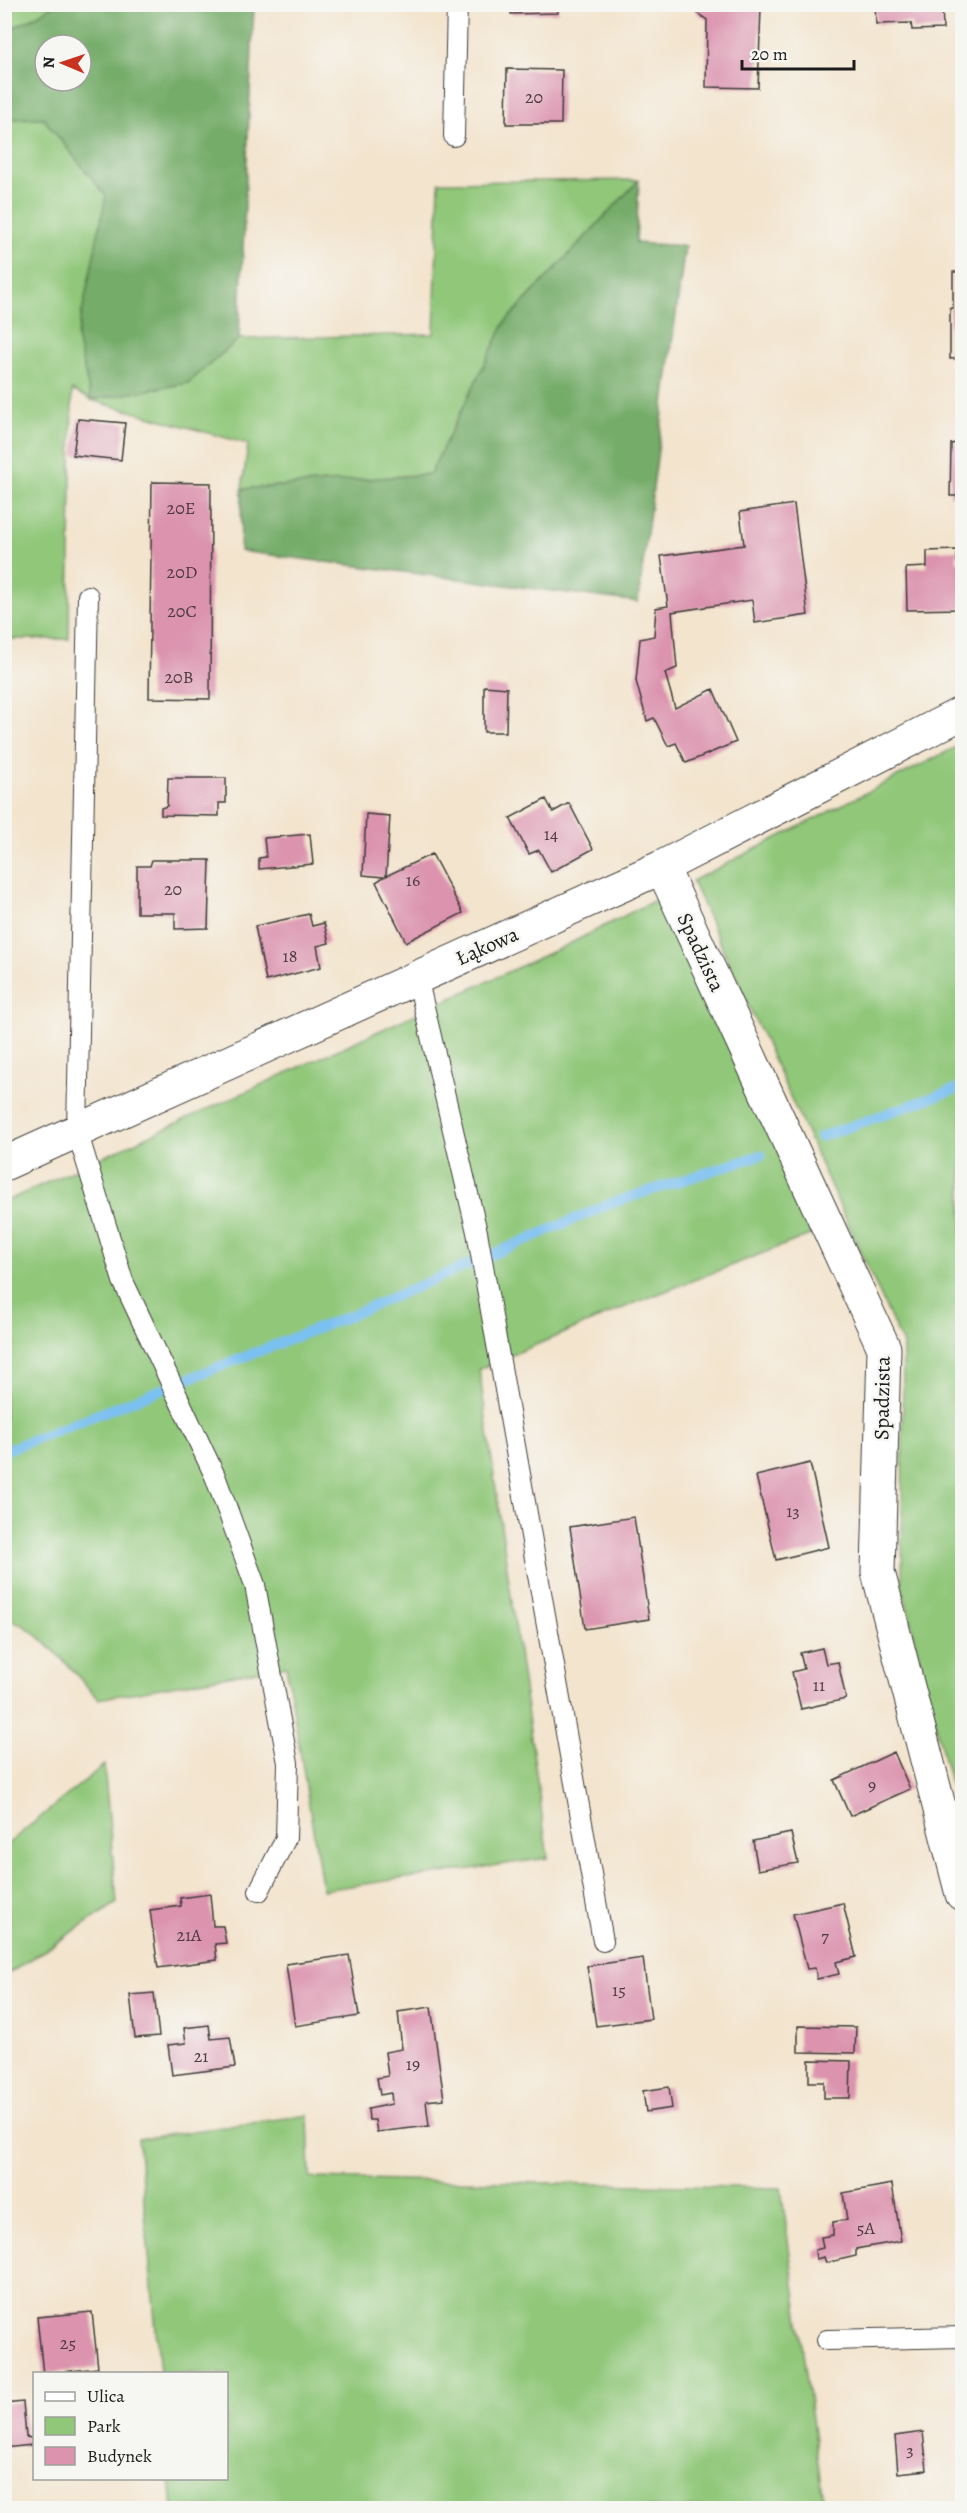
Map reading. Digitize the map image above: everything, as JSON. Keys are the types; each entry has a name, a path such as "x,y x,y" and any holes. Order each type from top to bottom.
{"street":[{"name":"Łąkowa","path":"4,1164 662,867 963,713"},
{"name":"Spadzista","path":"662,867 884,1348 878,1572 963,1894"}],"lane":[{"path":"454,136 457,4"},
{"path":"88,596 77,1131 123,1281 215,1476 255,1585 288,1763 286,1838 259,1891"},
{"path":"417,977 477,1232 603,1941"},
{"path":"826,2340 963,2337"}],"green space":[{"path":"5,5 54,5 30,20 5,31"},
{"path":"54,5 254,5 239,339 188,383 91,400 77,337 106,196 43,118 5,119 5,31 30,20"},
{"path":"43,118 107,196 77,337 91,400 72,390 69,639 5,639 4,119"},
{"path":"639,180 519,307 430,474 242,489 248,444 91,400 188,383 239,339 434,334 439,182"},
{"path":"639,180 636,243 685,246 638,602 240,551 242,489 430,474 505,322"},
{"path":"962,744 962,1833 902,1586 903,1345 692,881"},
{"path":"661,897 820,1231 635,1303 479,1369 548,1858 323,1890 286,1666 98,1699 42,1639 17,1622 5,1619 4,1202 567,945"},
{"path":"104,1765 117,1903 5,1976 5,1846"},
{"path":"308,2115 310,2178 781,2188 824,2508 173,2508 170,2480 228,2480 228,2372 160,2372 138,2139"}],"building":[{"path":"510,4 558,4 558,13 511,14"},
{"path":"697,4 761,8 758,88 706,87 707,20 697,13"},
{"path":"875,4 942,4 943,29 912,30 911,23 876,24"},
{"path":"507,69 562,70 561,124 506,124"},
{"path":"953,272 962,272 962,358 950,359 950,308 953,308"},
{"path":"78,419 125,423 121,460 73,455"},
{"path":"962,442 962,496 950,496 951,444"},
{"path":"152,482 211,483 210,699 149,698"},
{"path":"794,504 808,615 755,623 752,600 672,612 677,668 665,673 675,708 713,689 736,742 686,763 676,743 668,746 654,718 647,721 636,681 640,639 654,636 656,608 668,606 661,556 744,545 740,512"},
{"path":"957,550 957,562 962,562 962,609 907,610 906,568 927,567 927,551"},
{"path":"484,686 507,688 506,732 484,732"},
{"path":"168,778 226,778 226,803 219,803 219,816 161,815 161,808 167,806"},
{"path":"546,799 553,812 569,803 593,849 551,872 539,850 529,854 510,818"},
{"path":"366,814 390,816 386,876 432,854 463,913 406,942 376,882 384,877 363,875"},
{"path":"310,834 313,864 259,869 259,858 266,857 264,838"},
{"path":"152,860 210,860 208,928 175,929 175,913 137,913 137,866 150,866"},
{"path":"309,914 312,926 324,923 329,943 317,946 321,967 266,981 255,926"},
{"path":"810,1463 829,1547 776,1560 756,1476"},
{"path":"634,1517 649,1619 585,1629 570,1527"},
{"path":"822,1648 826,1664 838,1662 846,1699 801,1709 792,1672 804,1669 800,1653"},
{"path":"894,1752 910,1789 850,1816 834,1780"},
{"path":"791,1833 798,1863 758,1870 753,1841"},
{"path":"210,1894 213,1926 223,1926 226,1943 215,1944 217,1960 158,1968 150,1910 181,1906 180,1898"},
{"path":"843,1903 856,1957 836,1962 839,1974 817,1979 815,1968 807,1969 793,1914"},
{"path":"349,1955 359,2016 295,2026 286,1964"},
{"path":"643,1958 651,2019 596,2026 587,1966"},
{"path":"154,1993 159,2036 135,2038 130,1995"},
{"path":"431,2007 444,2099 426,2101 429,2126 377,2132 375,2120 369,2120 368,2109 392,2104 391,2093 380,2095 377,2078 388,2076 385,2052 402,2049 398,2012"},
{"path":"209,2025 211,2039 230,2037 235,2067 172,2075 168,2045 186,2043 184,2028"},
{"path":"798,2026 856,2027 855,2053 798,2052"},
{"path":"809,2060 851,2061 850,2098 824,2098 824,2082 809,2082"},
{"path":"669,2087 672,2108 646,2112 643,2091"},
{"path":"892,2184 901,2241 856,2249 856,2256 826,2263 824,2257 816,2259 815,2250 823,2248 821,2237 833,2235 833,2222 847,2220 843,2193"},
{"path":"92,2312 98,2368 43,2372 37,2317"},
{"path":"23,2402 26,2437 31,2438 32,2445 4,2448 4,2404"},
{"path":"923,2432 927,2470 898,2473 895,2436"}],"waterway":[{"path":"820,1137 962,1087"},
{"path":"4,1451 349,1316 612,1203 761,1155"}]}
